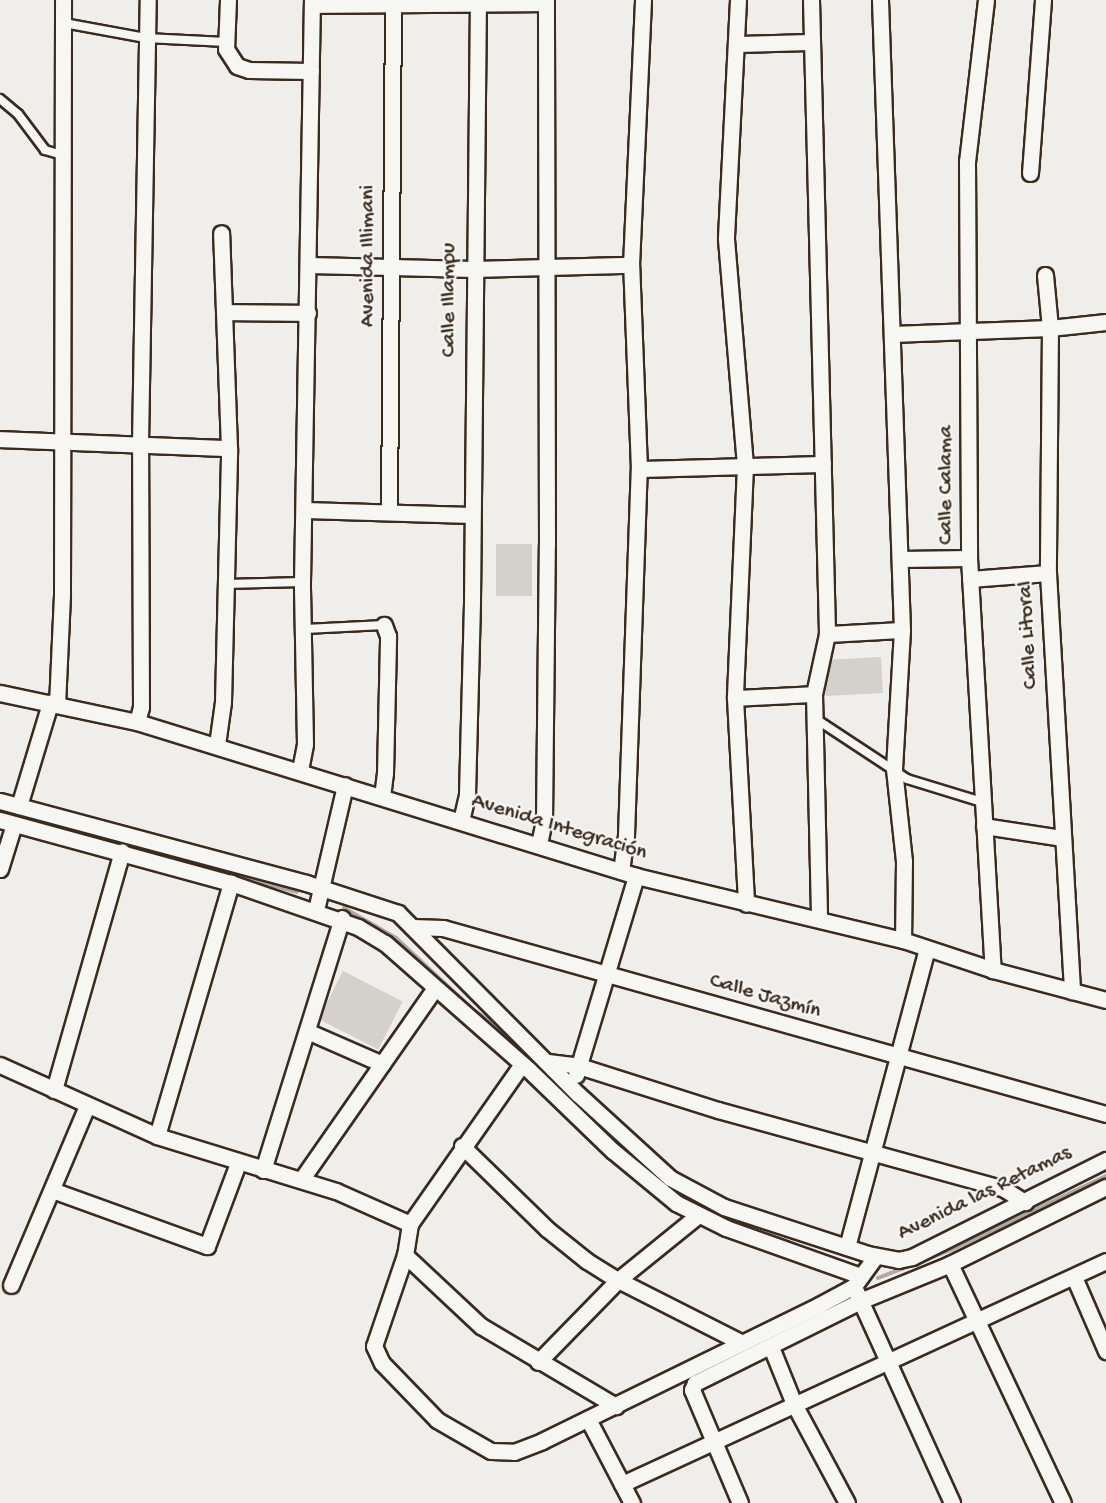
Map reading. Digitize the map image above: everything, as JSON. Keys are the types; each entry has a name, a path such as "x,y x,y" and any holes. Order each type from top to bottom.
{"street":[{"path":"19,806 54,704 63,441 63,0"},
{"path":"137,722 141,707 140,443 148,0"},
{"path":"228,0 226,42 232,61 242,69 311,71"},
{"path":"621,871 626,835 639,469 631,265 643,0"},
{"path":"738,0 738,44 726,239 744,466 735,698 746,904"},
{"path":"810,0 827,634 814,694 819,919"},
{"path":"880,0 902,630 894,769 904,861 903,940"},
{"name":"Calle Calama","path":"986,0 982,52 967,161 971,330 969,558 993,970"},
{"path":"1030,173 1043,0"},
{"name":"Avenida Illimani","path":"389,512 392,1"},
{"name":"Calle Illampu","path":"461,821 468,794 472,600 472,268 478,1"},
{"path":"300,770 305,744 305,629 302,582 312,2 546,2 549,268 544,820 539,844"},
{"path":"738,44 810,42"},
{"path":"217,745 223,702 229,448 221,233"},
{"path":"309,265 549,268 631,265"},
{"name":"Calle Litoral","path":"1045,275 1050,328 1048,573 1072,991"},
{"path":"224,312 308,313"},
{"path":"892,334 1050,328 1106,322"},
{"path":"0,439 229,448"},
{"path":"639,469 823,464"},
{"path":"304,510 472,515"},
{"path":"900,559 969,558"},
{"path":"970,579 1048,573"},
{"path":"381,796 385,773 388,636 384,625"},
{"path":"827,634 902,630"},
{"name":"Avenida Integración","path":"0,693 137,722 300,770 636,876 903,940 993,970 1106,1000"},
{"path":"735,698 814,694"},
{"path":"316,910 324,889 345,785"},
{"name":"Avenida las Retamas","path":"0,801 324,889 398,913 435,954 550,1062 648,1161 692,1193 847,1247 876,1256 912,1257 1106,1160"},
{"path":"0,869 7,822 231,883 342,918 384,943 526,1067 644,1179 697,1216 858,1281"},
{"path":"984,826 1062,838"},
{"path":"54,1090 122,852"},
{"path":"572,1086 636,876"},
{"path":"157,1136 231,883"},
{"path":"263,1170 342,918"},
{"name":"Calle Jazmín","path":"412,927 443,928 897,1058 1106,1114"},
{"path":"847,1247 927,949"},
{"path":"301,1180 435,988"},
{"path":"307,1031 382,1064"},
{"path":"876,1256 858,1281 742,1343 588,1419 514,1452 491,1451 437,1420 382,1363 374,1346 405,1255 410,1224 462,1146 526,1067 542,1061 579,1066 718,1110 1004,1189 1025,1202"},
{"path":"0,1065 157,1136 238,1163 301,1180 410,1224"},
{"path":"11,1285 87,1106"},
{"path":"462,1146 548,1229 618,1281 742,1343"},
{"path":"52,1190 207,1246 238,1163"},
{"path":"740,1503 692,1390 695,1383 860,1301 950,1264 1106,1187"},
{"path":"538,1362 618,1281 697,1216"},
{"path":"405,1255 481,1326 615,1406"},
{"path":"622,1484 714,1445 794,1404 891,1362 1106,1261"},
{"path":"950,1264 1063,1503"},
{"path":"1074,1277 1106,1351"},
{"path":"858,1281 860,1301 891,1362 952,1503"},
{"path":"771,1347 794,1404 847,1503"},
{"path":"588,1419 632,1503"}],"lane":[{"path":"64,23 146,38 226,42"},
{"path":"0,99 18,114 45,150 63,155"},
{"path":"225,584 302,582"},
{"path":"305,629 384,625"},
{"path":"816,719 894,769 926,786 982,802"}],"shaded area":[{"path":"496,544 532,544 532,596 496,596"},
{"path":"881,657 883,693 826,696 824,660"},
{"path":"343,971 403,1001 378,1050 318,1019"}],"waterway":[{"path":"114,843 297,892"},
{"path":"344,908 396,938 471,1008 509,1035"},
{"path":"552,1081 577,1106"},
{"path":"878,1278 953,1249 1106,1176"},
{"path":"663,1183 732,1222 791,1243"}]}
